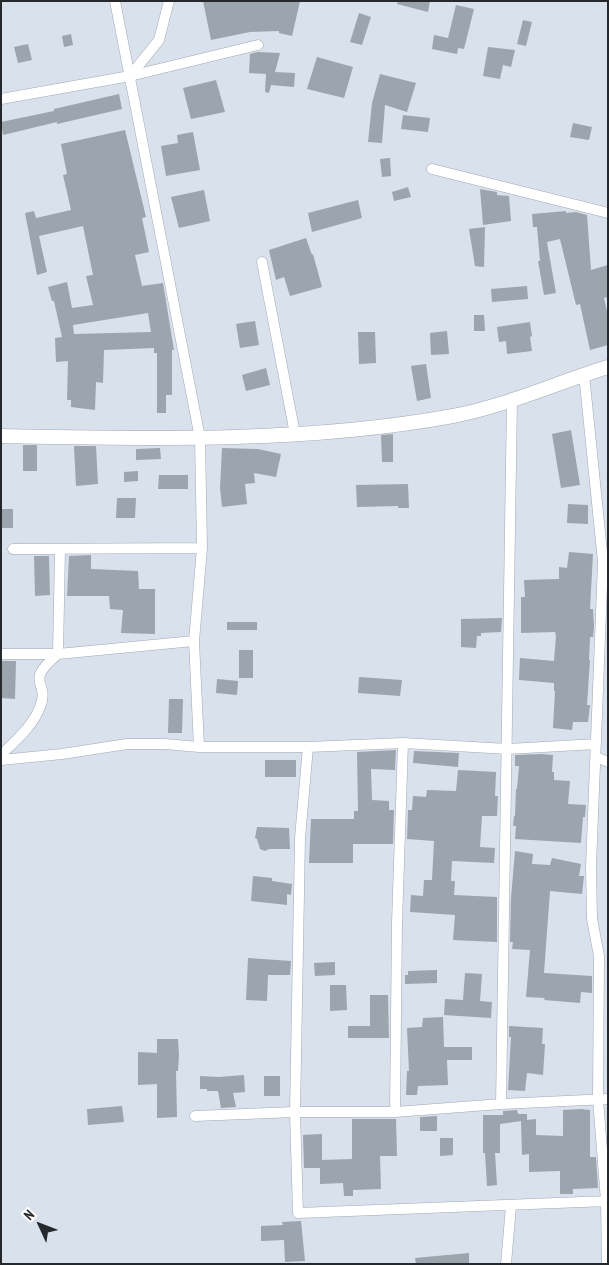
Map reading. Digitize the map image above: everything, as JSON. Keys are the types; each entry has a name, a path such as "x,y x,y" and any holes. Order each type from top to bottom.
{"street":[{"path":"115,1 200,438 202,548 194,641 199,747"},
{"path":"130,76 159,40 169,1"},
{"path":"1,99 130,76 258,45"},
{"path":"432,170 608,213"},
{"path":"262,262 295,434"},
{"path":"1,436 200,438 373,428 455,416 512,400 608,367"},
{"path":"584,374 603,562 591,866 592,919 605,956 603,1099 607,1201 607,1264"},
{"path":"501,1104 512,400"},
{"path":"14,548 202,548"},
{"path":"1,755 25,730 40,708 43,696 38,679 40,672 58,654 60,549"},
{"path":"1,654 58,654 194,641"},
{"path":"1,760 62,754 127,744 165,744 199,747 308,747 404,743 508,749 596,744"},
{"path":"395,1112 397,923 404,743"},
{"path":"308,747 300,838 295,1112 298,1213 607,1201"},
{"path":"596,757 608,762"},
{"path":"196,1116 295,1112 395,1112 603,1099"},
{"path":"506,1264 511,1206"}],"building":[{"path":"203,1 300,1 292,36 279,33 279,31 250,32 211,40"},
{"path":"398,1 430,1 428,12 397,4"},
{"path":"456,5 474,9 464,49 458,48 457,54 432,49 434,35 448,38"},
{"path":"359,13 371,17 362,45 350,42"},
{"path":"523,20 532,22 526,46 517,44"},
{"path":"71,34 73,45 64,47 62,36"},
{"path":"28,44 32,60 18,63 14,47"},
{"path":"488,47 515,50 511,67 503,65 500,79 483,76"},
{"path":"257,52 280,53 275,72 295,73 294,87 271,85 269,93 265,92 266,74 249,73 250,54"},
{"path":"317,57 353,67 344,98 307,89"},
{"path":"380,74 416,83 407,112 385,105 382,143 368,142 372,103"},
{"path":"216,80 225,112 191,119 183,88"},
{"path":"119,94 122,109 3,135 1,122 54,111 54,109"},
{"path":"403,115 430,118 428,132 401,129"},
{"path":"573,123 592,127 589,140 570,137"},
{"path":"125,130 146,217 142,218 149,252 135,255 142,286 163,283 174,350 172,350 172,395 166,395 166,413 157,413 157,353 154,353 154,348 104,350 103,383 96,382 95,410 71,407 71,400 67,400 68,361 56,362 55,338 62,337 54,301 52,301 48,287 67,282 72,308 93,305 86,276 93,275 83,226 39,236 47,272 37,275 25,213 34,211 36,218 71,210 63,175 67,174 61,144","holes":["148,313 151,332 74,334 73,325"]},
{"path":"193,132 200,170 166,176 161,146 178,143 177,135"},
{"path":"390,158 391,176 382,177 380,159"},
{"path":"408,187 411,197 394,201 392,192"},
{"path":"480,189 497,192 497,195 509,196 511,221 483,225"},
{"path":"204,190 210,221 179,228 171,197"},
{"path":"358,200 362,218 312,232 308,213"},
{"path":"566,211 566,213 576,212 587,215 591,270 608,265 608,297 604,298 608,316 608,345 590,350 580,304 576,305 560,239 547,242 556,293 544,295 538,261 540,261 537,227 533,227 532,214"},
{"path":"485,227 484,267 475,266 469,229"},
{"path":"306,238 313,254 322,287 290,296 284,277 276,280 269,250"},
{"path":"527,286 528,299 492,302 491,289"},
{"path":"474,315 484,315 485,331 474,331"},
{"path":"255,321 259,345 240,348 236,324"},
{"path":"530,322 532,351 507,354 506,341 499,342 497,327"},
{"path":"447,331 449,354 431,355 430,333"},
{"path":"358,332 375,332 376,363 359,364"},
{"path":"426,364 431,398 417,401 411,366"},
{"path":"266,368 270,385 246,391 242,375"},
{"path":"571,430 580,485 561,488 552,434"},
{"path":"393,434 393,462 382,462 381,435"},
{"path":"23,445 37,445 37,471 23,471"},
{"path":"74,446 96,446 98,484 76,486"},
{"path":"160,448 161,459 136,460 136,449"},
{"path":"222,448 258,449 281,454 276,477 254,473 255,483 245,484 247,504 222,507 220,488"},
{"path":"138,471 138,481 124,482 124,472"},
{"path":"159,475 188,475 188,489 158,489"},
{"path":"408,484 409,508 398,508 398,506 357,507 356,485"},
{"path":"117,498 136,498 135,518 116,518"},
{"path":"568,504 588,505 588,524 567,523"},
{"path":"1,509 13,509 13,528 1,528"},
{"path":"569,552 593,554 590,609 593,609 594,626 593,637 590,637 587,705 590,705 588,722 573,722 572,730 553,728 554,683 519,680 520,658 554,661 556,636 555,632 521,633 521,597 525,597 524,580 559,579 559,567 567,568"},
{"path":"91,555 91,569 138,571 139,589 155,589 155,634 121,633 123,610 110,609 109,596 67,596 69,556"},
{"path":"34,556 49,556 50,595 35,596"},
{"path":"502,618 501,632 481,633 481,636 477,636 476,648 461,647 461,619"},
{"path":"227,622 257,622 257,630 227,630"},
{"path":"239,650 253,650 253,678 239,678"},
{"path":"1,661 16,661 15,699 1,698"},
{"path":"359,677 402,680 400,696 358,693"},
{"path":"217,679 238,681 237,695 216,693"},
{"path":"169,699 183,699 182,733 168,733"},
{"path":"396,750 395,770 371,769 372,800 389,801 389,810 394,810 393,844 353,844 353,863 309,863 311,819 354,819 354,811 358,811 357,752"},
{"path":"414,751 459,753 458,767 413,763"},
{"path":"515,755 553,755 552,772 554,772 554,780 570,781 568,804 586,805 581,843 515,839 516,826 513,826 519,766 515,766"},
{"path":"265,760 296,760 296,777 265,777"},
{"path":"458,770 496,772 495,796 498,796 497,816 482,816 480,847 495,848 494,863 452,861 451,881 455,881 454,895 497,897 497,942 453,940 455,915 410,912 411,895 423,896 424,880 432,880 434,841 407,839 408,810 412,810 413,796 426,797 427,790 456,791"},
{"path":"257,827 289,828 290,849 269,849 265,851 260,849 255,838"},
{"path":"515,851 533,854 532,864 550,865 552,858 581,864 579,876 584,876 582,894 550,891 544,973 592,976 592,993 581,992 580,1003 526,997 530,950 512,949 513,942 510,942"},
{"path":"253,876 272,878 272,881 292,884 291,895 287,894 287,905 251,901"},
{"path":"248,958 291,961 290,975 268,975 267,1001 246,1000"},
{"path":"335,962 335,975 315,976 314,963"},
{"path":"437,970 437,983 405,984 405,975 408,975 408,971"},
{"path":"465,973 482,974 480,1001 492,1002 491,1018 444,1015 445,999 463,1000"},
{"path":"330,985 346,985 347,1010 330,1011"},
{"path":"370,995 388,995 389,1038 348,1038 348,1026 370,1026"},
{"path":"443,1017 444,1047 472,1047 472,1060 447,1060 448,1085 418,1086 417,1095 406,1095 407,1071 409,1071 407,1028 422,1027 423,1018"},
{"path":"509,1026 543,1028 542,1044 545,1044 543,1075 527,1073 525,1091 508,1090 511,1037 509,1037"},
{"path":"157,1039 178,1039 178,1071 176,1071 177,1117 157,1118 157,1084 138,1085 138,1052 157,1053"},
{"path":"244,1075 245,1092 233,1093 236,1107 221,1108 218,1091 200,1089 200,1076"},
{"path":"264,1076 280,1076 280,1096 264,1096"},
{"path":"122,1106 124,1122 88,1125 87,1109"},
{"path":"517,1110 518,1114 527,1114 527,1120 536,1119 536,1135 563,1136 563,1110 590,1110 590,1157 596,1157 598,1188 573,1189 573,1194 560,1194 560,1171 529,1172 529,1154 522,1155 521,1121 500,1124 500,1153 495,1153 497,1185 487,1186 485,1153 483,1153 483,1115 503,1115 503,1111"},
{"path":"437,1116 437,1131 420,1131 420,1117"},
{"path":"352,1119 396,1119 397,1156 380,1156 381,1189 353,1190 353,1196 344,1196 343,1183 320,1184 320,1168 304,1168 303,1135 322,1134 322,1160 352,1159"},
{"path":"440,1138 453,1138 453,1155 440,1156"},
{"path":"301,1221 305,1261 285,1262 284,1240 261,1241 261,1226 283,1225 282,1222"},
{"path":"469,1253 469,1264 416,1264 415,1258"}]}
